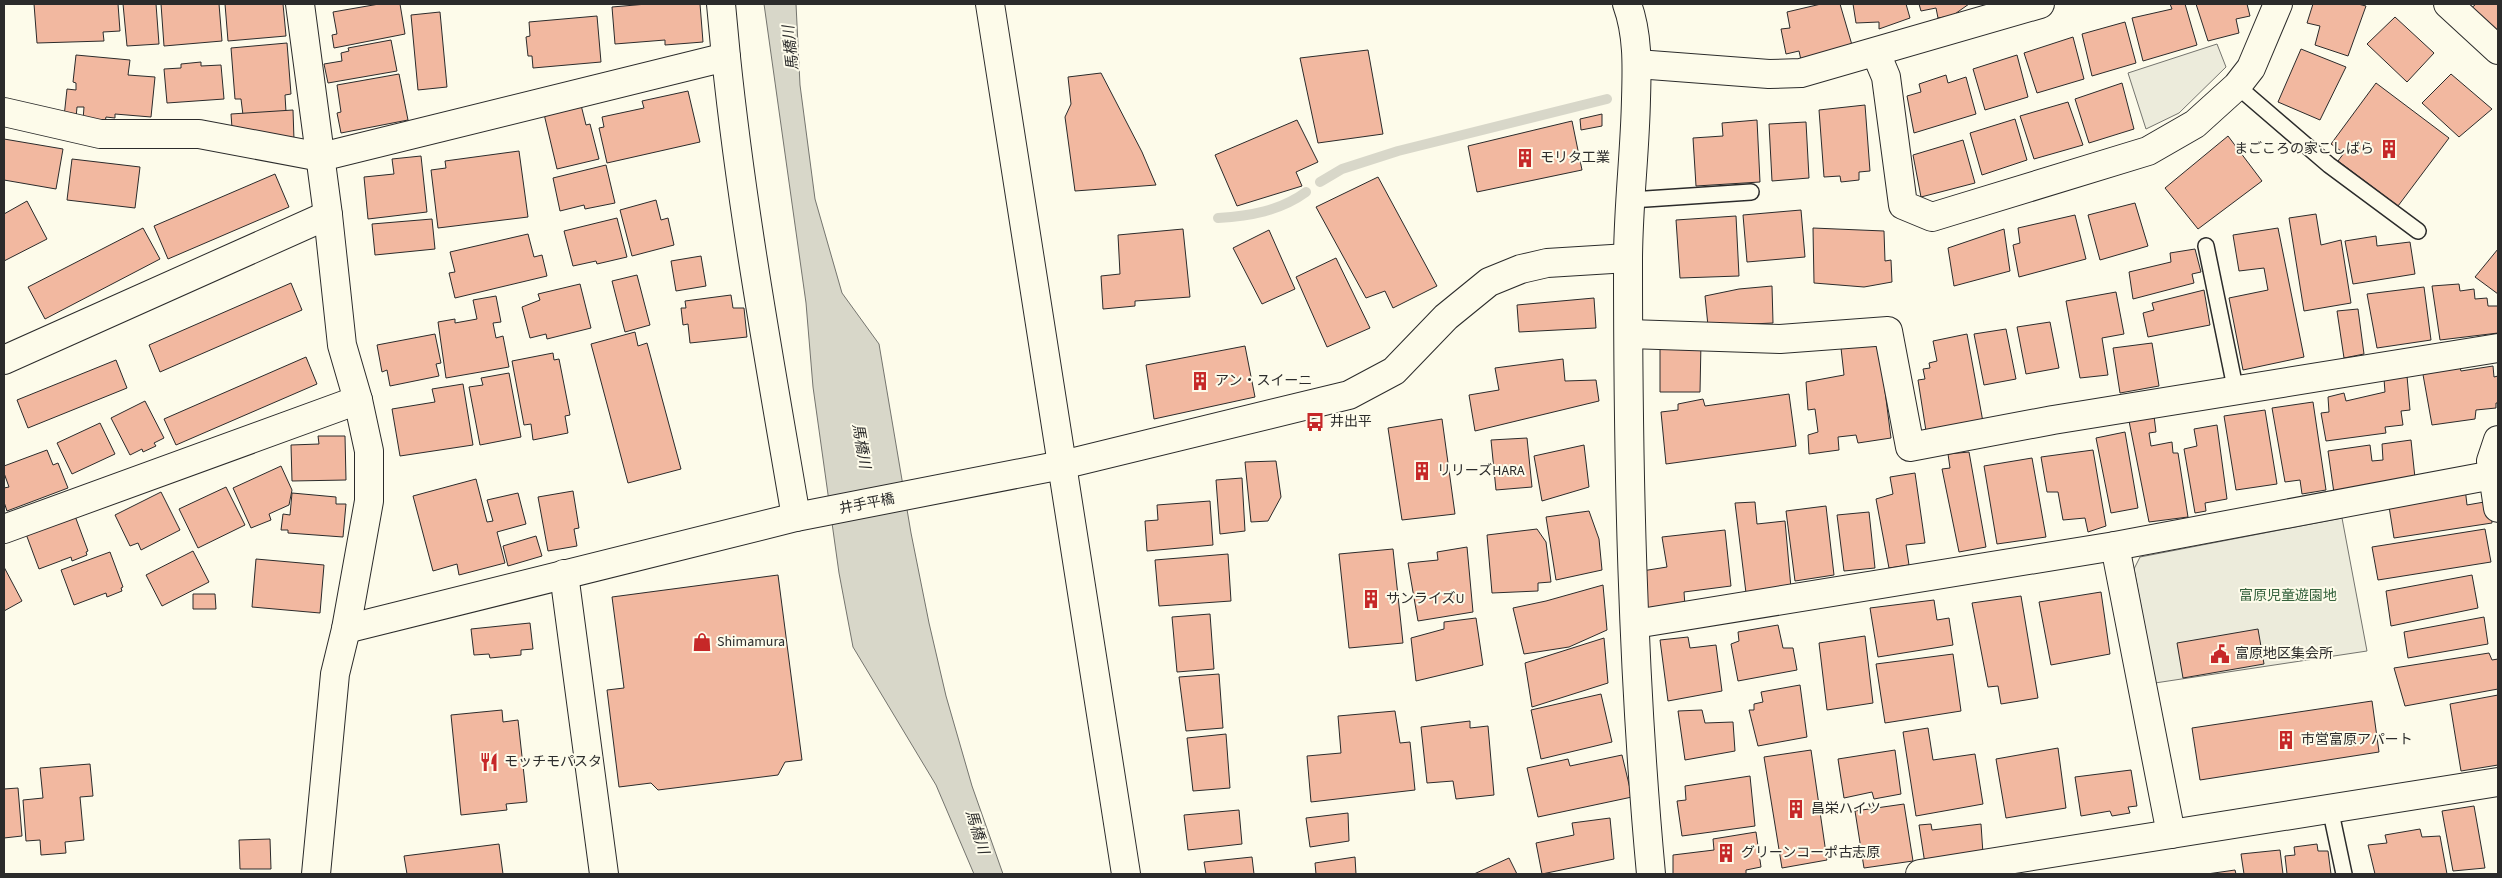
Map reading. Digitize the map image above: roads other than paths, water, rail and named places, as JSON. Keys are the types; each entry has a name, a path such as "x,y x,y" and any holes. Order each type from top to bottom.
{"street":[{"path":"300,4 321,157 342,345 358,400 369,451 369,501 346,629 335,674 316,874"},
{"path":"722,4 726,57 746,222 801,517"},
{"path":"990,4 1126,874"},
{"path":"1627,4 1634,22 1637,64 1628,258 1635,624 1642,773 1651,874"},
{"path":"1637,64 1769,74 1801,73 1876,53 2040,4"},
{"path":"1876,53 1886,77 1904,205 1932,217 2148,151 2195,124 2237,86 2251,68 2278,4"},
{"path":"2448,4 2498,50"},
{"path":"4,112 100,134 199,134 321,157 726,57"},
{"path":"4,360 328,215"},
{"name":"井手平橋","path":"346,629 801,517 1062,465 1349,395 1394,371 1446,317 1489,282 1521,268 1546,263 1628,258"},
{"path":"1629,334 1780,339 1888,331 1910,447 2053,420 2236,392 2498,348"},
{"path":"4,529 358,400"},
{"path":"2498,440 2491,461 2498,508"},
{"path":"1635,624 2115,546 2493,475"},
{"path":"2115,546 2171,834"},
{"path":"564,574 604,874"},
{"path":"1920,874 2498,782"}],"lane":[{"path":"2237,86 2329,165 2418,232"},
{"path":"1631,200 1750,192"},
{"path":"2206,246 2236,392"},
{"path":"2330,808 2344,874"}],"water":[{"name":"馬橋川","path":"764,4 796,4 800,85 815,199 842,293 879,344 911,533 946,696 972,786 1003,874 974,874 936,785 853,647 839,573 813,387 806,303"}],"waterway":[{"path":"1320,182 1342,169 1398,151 1607,99"},
{"path":"1218,218 1242,216 1275,208 1306,192"}],"place":[{"name":"まごころの家こしばら","path":"2389,149"},
{"name":"モリタ工業","path":"1525,158"},
{"name":"アン・スイーニ","path":"1200,381"},
{"name":"井出平","path":"1315,422"},
{"name":"リリーズHARA","path":"1422,471"},
{"name":"サンライズU","path":"1371,599"},
{"name":"Shimamura","path":"702,642"},
{"name":"富原地区集会所","path":"2220,654"},
{"name":"市営富原アパート","path":"2286,740"},
{"name":"モッチモパスタ","path":"489,762"},
{"name":"昌栄ハイツ","path":"1796,809"},
{"name":"グリーンコーポ古志原","path":"1726,853"}],"park label":[{"name":"富原児童遊園地","path":"2288,596"}]}
